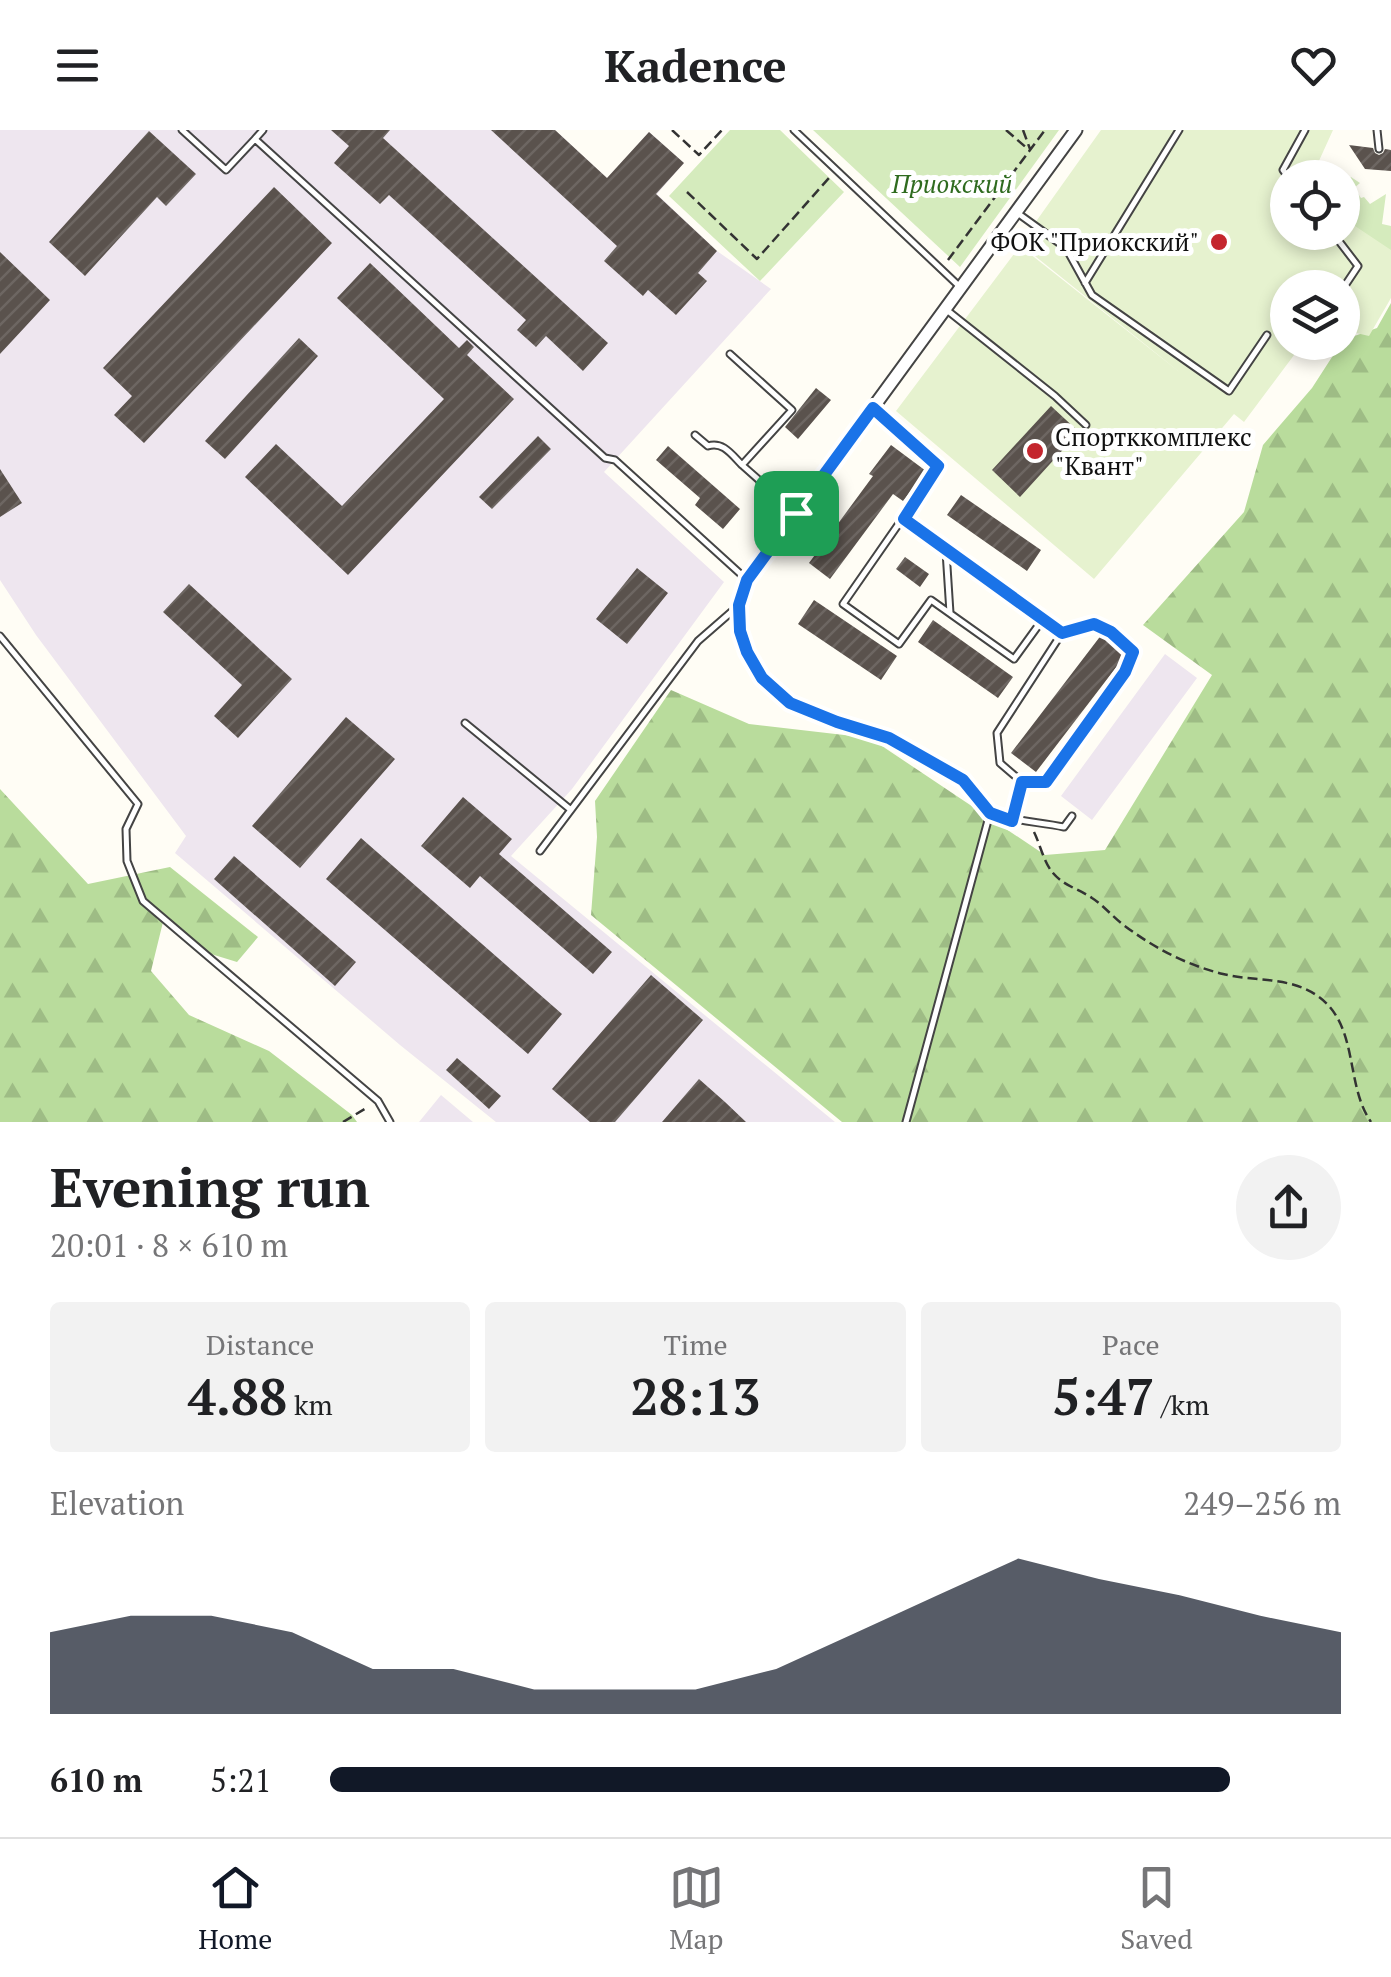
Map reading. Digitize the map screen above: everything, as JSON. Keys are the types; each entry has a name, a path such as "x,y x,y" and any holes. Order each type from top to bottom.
{"street":[{"path":"990,813 963,780 889,738 790,703 762,678 747,652 740,631 739,605 747,580 1076,130"}],"lane":[{"path":"182,130 226,170 263,130"},
{"path":"794,130 961,288"},
{"path":"1085,282 1179,130"},
{"path":"1288,160 1305,130"},
{"path":"1377,130 1379,148"},
{"path":"255,139 605,458 615,460 747,580"},
{"path":"1016,212 1066,248 1092,295 1229,392 1267,335"},
{"path":"945,310 1086,425"},
{"path":"730,354 792,410 742,465"},
{"path":"873,408 938,466 843,604 900,644 932,600 1014,659 1043,619"},
{"path":"695,435 708,446 721,446 796,513"},
{"path":"904,519 1062,633"},
{"path":"946,549 950,613"},
{"path":"540,851 698,641 739,605"},
{"path":"1094,624 1111,632 1133,652 1125,672 1046,782 1022,782 1000,762 997,733 1062,633 1094,624"},
{"path":"0,636 138,804 126,829 127,861 143,901 378,1101 390,1122"},
{"path":"465,723 571,810"},
{"path":"906,1122 990,813 1012,821 1064,827 1072,816"}],"path":[{"path":"672,130 699,155 722,130"},
{"path":"1006,130 1030,151"},
{"path":"1023,130 1030,151"},
{"path":"941,269 1044,130"},
{"path":"687,192 757,259 836,169"},
{"path":"1012,821 1022,782"},
{"path":"1030,821 1052,872 1174,957 1233,976 1282,981 1318,996 1336,1014 1358,1098 1371,1122"},
{"path":"343,1122 378,1101"}],"shaded area":[{"path":"0,130 555,130 607,178 649,132 684,163 657,194 717,251 771,289 604,472 724,582 572,789 511,856 835,1122 496,1122 175,853 186,836 36,635 0,580"},
{"path":"1165,654 1197,678 1092,820 1061,796"},
{"path":"441,1095 473,1122 419,1122"}],"green space":[{"path":"730,130 780,130 844,192 760,281 669,196"},
{"name":"Приокский","path":"813,130 1059,130 960,267"},
{"path":"1101,130 1333,130 1319,160 1270,160 1270,250 1360,250 1360,229 1391,250 1391,298 1369,336 1360,334 1360,270 1270,270 1270,360 1290,360 1244,422 1234,414 1094,579 896,411 1020,246 1182,374 1020,244"},
{"path":"1386,194 1382,224 1391,226 1391,251 1360,237 1360,197 1370,204"},
{"path":"1391,303 1391,1122 842,1122 591,915 597,837 595,801 671,690 749,724 870,738 1045,855 1105,850 1212,675 1143,625 1244,512 1263,445 1312,388 1330,360 1360,360 1360,334 1377,328"},
{"path":"0,789 88,884 170,867 258,937 237,962 211,954 163,922 151,971 189,1015 269,1051 357,1122 0,1122"}],"building":[{"path":"331,130 390,130 383,138 608,343 583,371 546,336 536,347 517,330 526,320 389,195 380,204 334,163 349,146"},
{"path":"491,130 555,130 607,178 649,132 684,163 656,194 717,251 698,273 707,281 676,315 648,290 643,296 604,261 617,246"},
{"path":"149,131 196,174 166,206 157,197 85,276 49,242"},
{"path":"1349,145 1373,148 1379,155 1385,149 1391,150 1391,171 1365,169"},
{"path":"274,187 332,243 144,443 114,415 132,396 103,368"},
{"path":"0,252 50,300 0,354"},
{"path":"370,263 459,348 467,340 474,347 467,355 514,399 348,575 245,477 276,444 342,506 444,399 337,298"},
{"path":"299,338 318,356 225,459 205,441"},
{"path":"816,388 831,400 798,439 785,427"},
{"name":"Спортккомплекс \"Квант\"","path":"1051,406 1079,432 1020,497 992,470"},
{"path":"538,436 551,449 492,509 479,497"},
{"path":"891,445 926,471 903,501 893,494 830,579 809,563"},
{"path":"668,446 740,509 723,529 695,505 700,498 656,460"},
{"path":"0,469 22,503 0,517"},
{"path":"961,495 1041,550 1027,571 947,515"},
{"path":"905,557 929,574 920,587 896,569"},
{"path":"637,568 668,593 627,644 596,619"},
{"path":"189,584 292,679 238,738 214,716 242,685 163,612"},
{"path":"814,600 897,656 881,680 798,624"},
{"path":"933,620 1013,677 998,698 918,642"},
{"path":"1102,634 1126,654 1036,772 1011,753"},
{"path":"346,717 395,759 300,868 252,826"},
{"path":"463,797 512,839 499,854 612,952 593,974 480,876 470,888 421,846"},
{"path":"361,838 562,1014 528,1054 326,879"},
{"path":"234,856 356,962 335,986 214,879"},
{"path":"651,975 703,1020 615,1122 590,1122 552,1089"},
{"path":"457,1058 501,1096 489,1109 446,1070"},
{"path":"699,1079 725,1102 746,1122 662,1122"}],"place":[{"name":"ФОК \"Приокский\"","path":"1219,242"},
{"name":"Спортккомплекс \"Квант\"","path":"1035,451"}],"route":[{"path":"873,408 938,466 904,519 1062,633 1094,624 1111,632 1133,652 1125,672 1046,782 1022,782 1012,821 990,813 963,780 889,738 790,703 762,678 740,631 739,605 747,580 796,513 873,408"}]}
